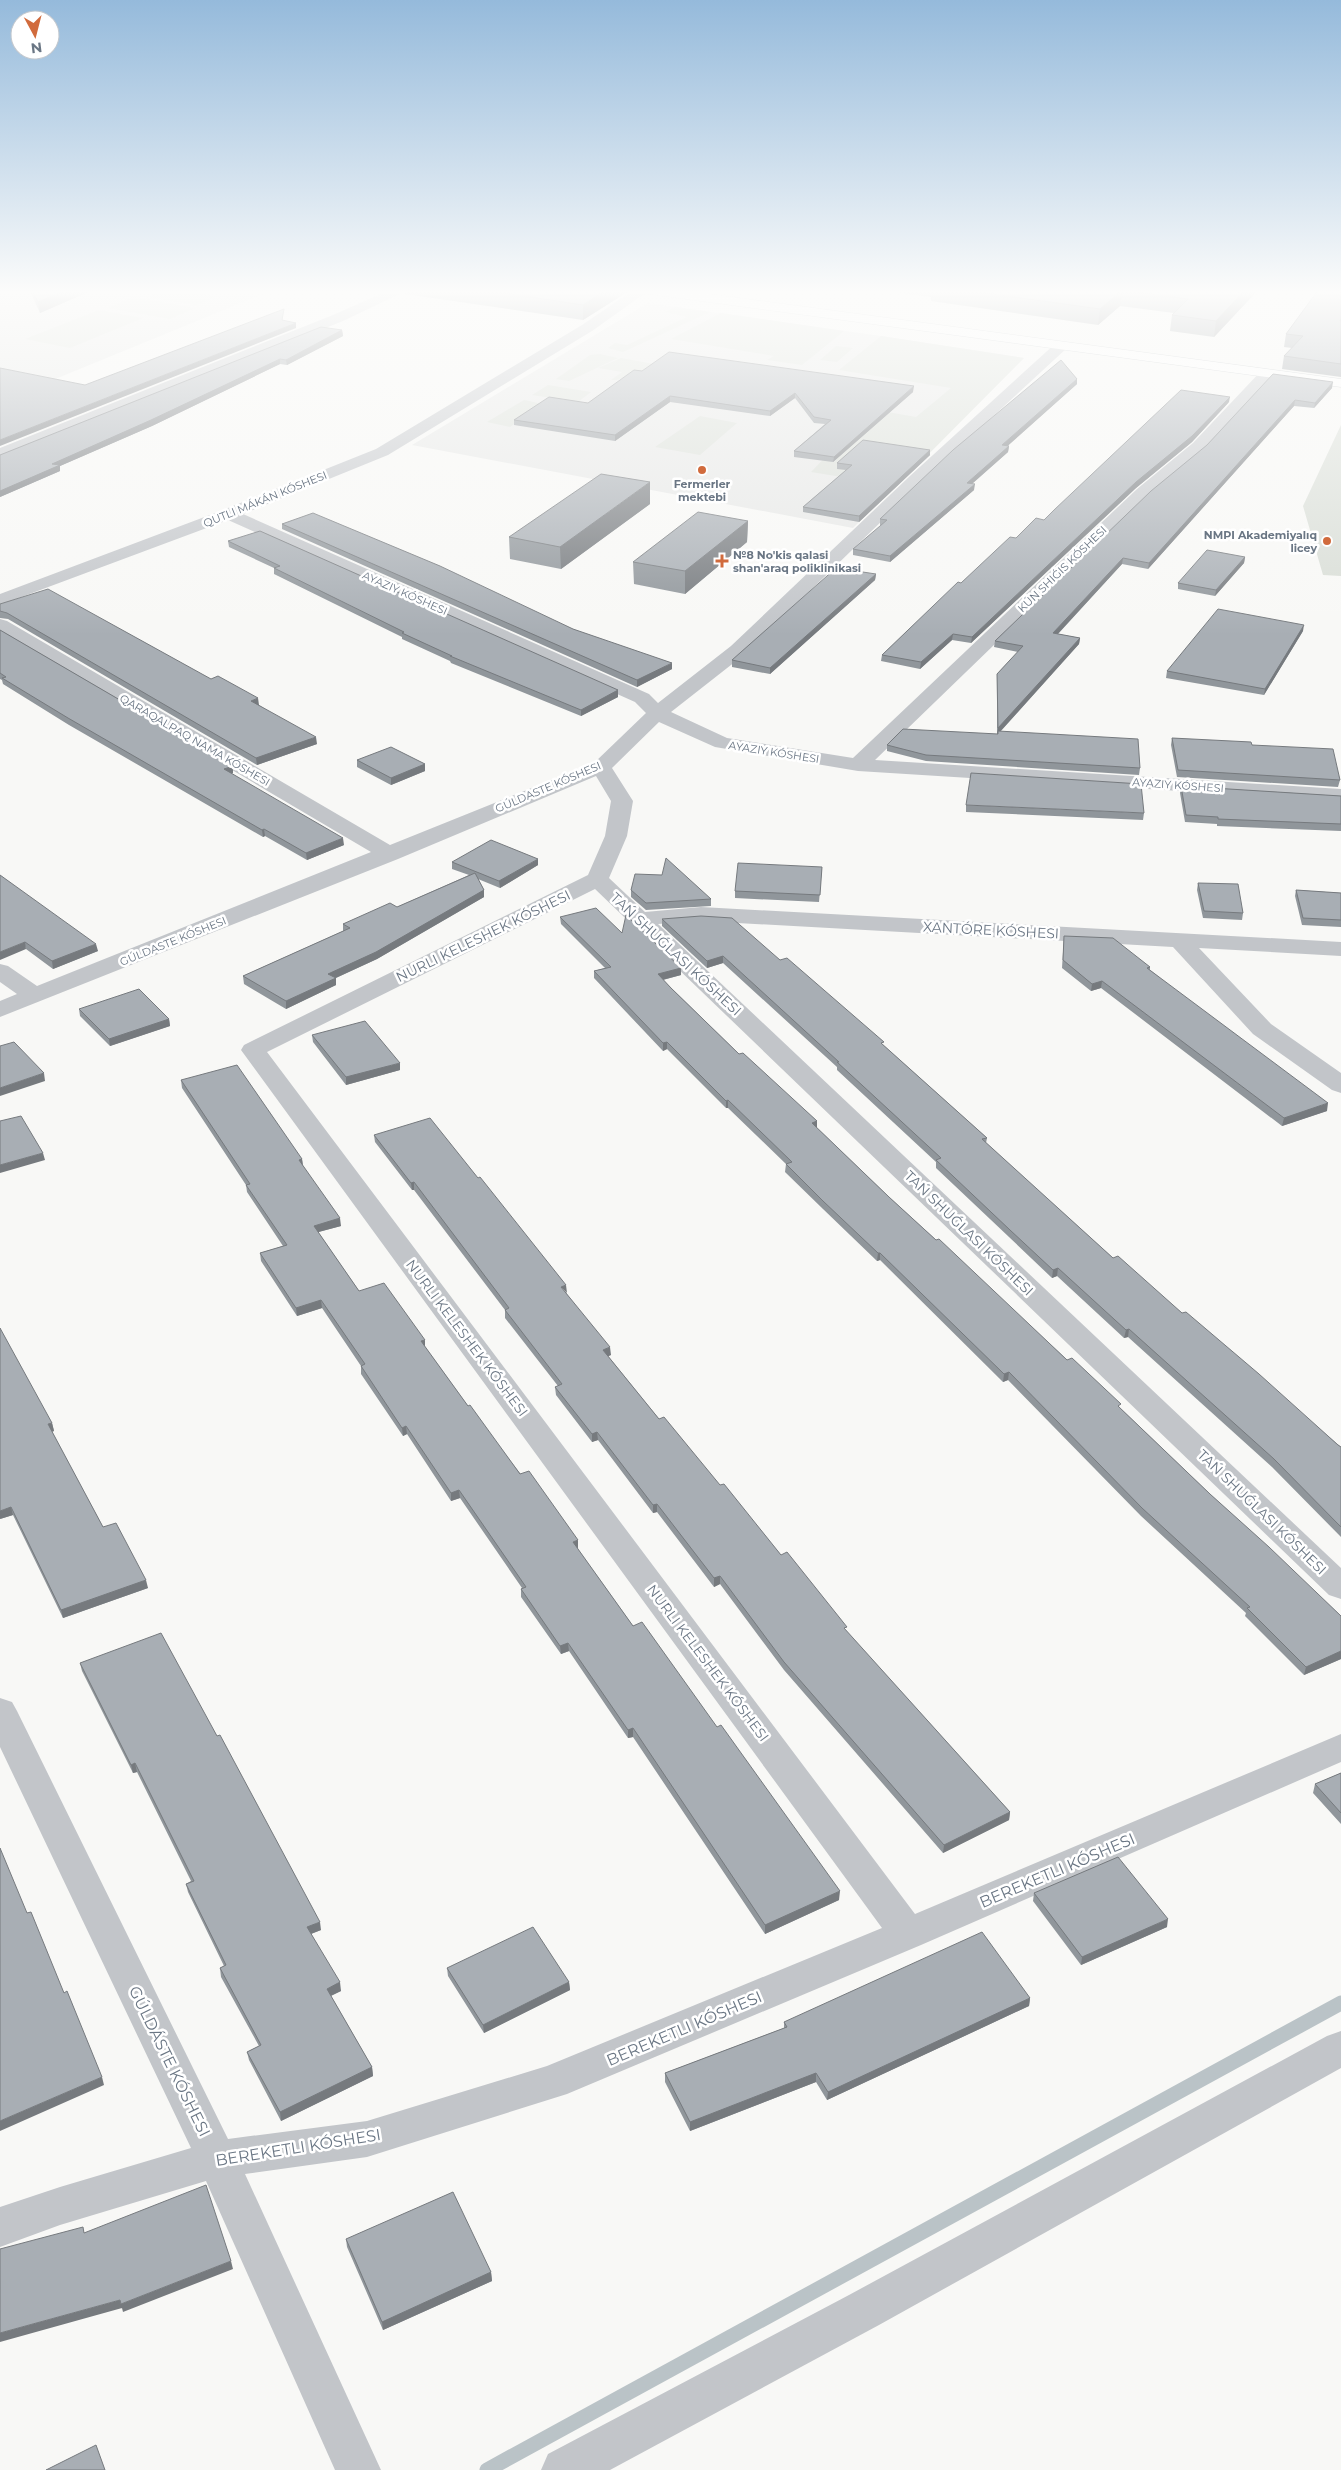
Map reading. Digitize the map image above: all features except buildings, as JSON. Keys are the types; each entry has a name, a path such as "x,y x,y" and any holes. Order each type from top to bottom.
{"street":[{"path":"0,454 124,404"},
{"path":"0,600 228,514 382,452 461,404"},
{"name":"GÚLDASTE KÓSHESI","path":"0,1010 390,854 600,767 657,713 738,650 916,478 997,404"},
{"path":"858,765 1144,492 1199,446 1238,404"},
{"name":"AYAZIY KÓSHESI","path":"228,514 642,698 657,713 722,744 858,765 1341,795"},
{"name":"QARAQALPAQ NAMA KÓSHESI","path":"0,625 390,854"},
{"path":"600,767 622,801 616,836 597,879 253,1050 908,1934"},
{"path":"597,879 1341,1587"},
{"name":"XANTÓRE KÓSHESI","path":"640,919 701,914 1341,950"},
{"path":"1179,940 1262,1029 1341,1085"},
{"path":"0,971 35,996"},
{"name":"GÚLDÁSTE KÓSHESI","path":"0,1711 217,2159 358,2470"},
{"name":"BEREKETLI KÓSHESI","path":"0,2227 60,2206 217,2159 367,2139 552,2082 908,1934 1341,1747"},
{"path":"564,2470 864,2310 1341,2048"}],"shaded area":[{"path":"480,404 977,404 853,528 412,445"},
{"path":"517,404 543,404 510,427 487,422"},
{"path":"931,404 978,404 897,486 811,472 867,414 882,411 916,417"},
{"path":"700,416 737,423 700,455 655,447"},
{"name":"NMPI Akademiyalıq licey","path":"1341,425 1341,576 1323,575 1303,506"}],"waterway":[{"path":"487,2470 1341,2003"}],"place":[{"name":"Fermerler mektebi","path":"702,470"},
{"name":"NMPI Akademiyalıq licey","path":"1327,541"},
{"name":"№8 No'kis qalasi shan'araq poliklinikasi","path":"722,561"}]}
